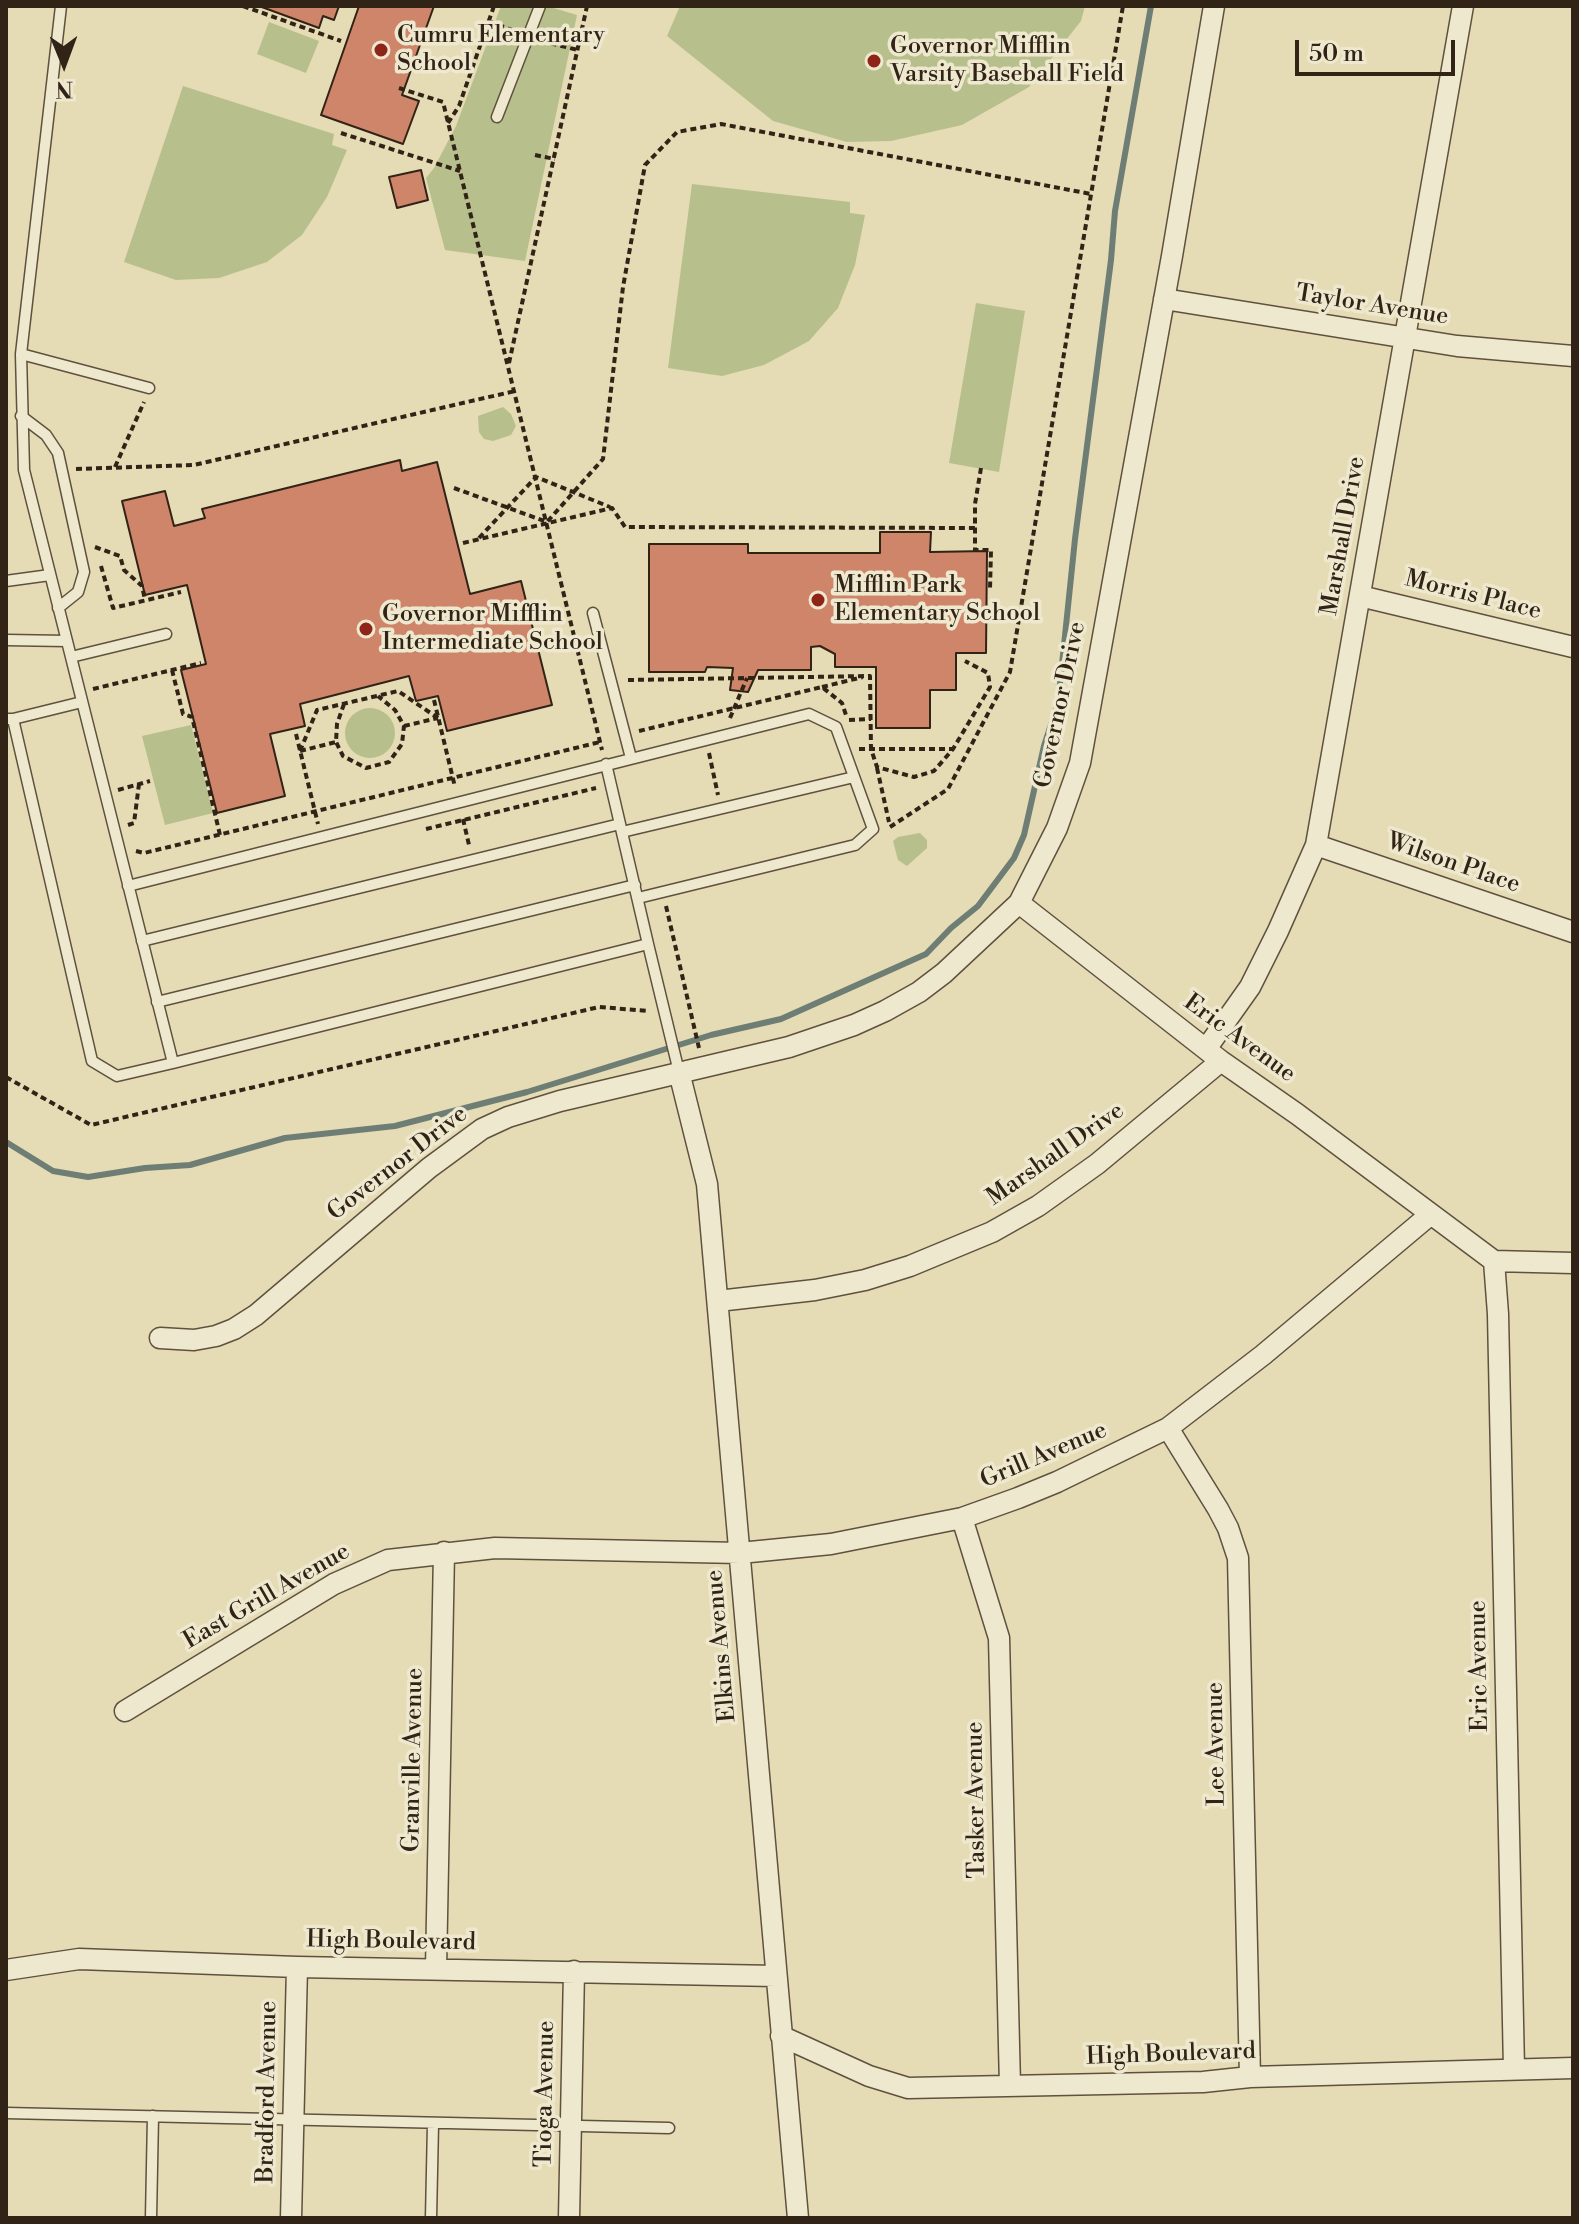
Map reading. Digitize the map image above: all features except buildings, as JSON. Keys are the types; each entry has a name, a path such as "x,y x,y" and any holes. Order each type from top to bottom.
{"street":[{"name":"Governor Drive","path":"160,1338 194,1340 216,1336 256,1315 429,1168 482,1129 508,1117 560,1101 789,1047 885,1011 944,973 1019,903 1057,828 1080,763 1214,6"},
{"name":"Marshall Drive","path":"718,1301 815,1290 865,1280 978,1239 1038,1206 1097,1164 1213,1055 1278,931 1316,845 1463,6"},
{"name":"Taylor Avenue","path":"1164,299 1406,338 1573,356"},
{"name":"Morris Place","path":"1360,596 1573,647"},
{"name":"Wilson Place","path":"1316,845 1573,932"},
{"name":"Eric Avenue","path":"1019,903 1213,1055 1431,1214"},
{"name":"Elkins Avenue","path":"679,1072 707,1184 798,2218"},
{"path":"1431,1214 1494,1261 1573,1263"},
{"name":"Grill Avenue","path":"444,1552 495,1548 740,1553 831,1544 962,1518 1057,1482 1168,1428 1263,1355 1431,1214"},
{"name":"Eric Avenue","path":"1494,1261 1499,1330 1514,2069"},
{"name":"Lee Avenue","path":"1168,1428 1218,1509 1238,1558 1250,2077"},
{"name":"Tasker Avenue","path":"962,1518 999,1638 1010,2086"},
{"name":"East Grill Avenue","path":"125,1711 359,1570 388,1560 444,1552"},
{"name":"Granville Avenue","path":"436,1969 444,1552"},
{"name":"High Boulevard","path":"6,1970 79,1959 297,1967 776,1976"},
{"name":"Bradford Avenue","path":"291,2218 297,1967"},
{"name":"Tioga Avenue","path":"569,2218 574,1971"},
{"name":"High Boulevard","path":"781,2036 869,2076 908,2088 1203,2082 1250,2077 1573,2068"}],"lane":[{"path":"61,6 21,354 24,470 173,1063"},
{"path":"497,117 540,6"},
{"path":"21,354 149,388"},
{"path":"21,416 46,435 58,453 84,572 78,592 58,608"},
{"path":"6,581 50,575"},
{"path":"593,613 631,758"},
{"path":"71,657 166,634"},
{"path":"6,640 67,641"},
{"path":"82,702 9,719 92,1061 117,1076 648,944"},
{"path":"128,886 809,714 836,727 873,829 855,845 638,898"},
{"path":"606,764 679,1072"},
{"path":"142,941 473,860 854,777"},
{"path":"157,1002 635,885"},
{"path":"6,2113 669,2128"},
{"path":"151,2218 153,2116"},
{"path":"431,2218 433,2124"}],"path":[{"path":"243,6 341,41"},
{"path":"448,123 459,106 494,6"},
{"path":"508,365 587,6"},
{"path":"881,837 890,827 948,789 1010,672 1123,6"},
{"path":"131,850 144,853 600,742 443,102 399,88"},
{"path":"547,522 603,459 623,287 645,165 677,132 721,124 1091,194"},
{"path":"341,133 460,171"},
{"path":"535,155 555,159"},
{"path":"115,468 149,388"},
{"path":"62,470 194,465 515,391"},
{"path":"981,468 975,504 975,550 991,550 990,589"},
{"path":"78,469 80,483"},
{"path":"536,477 612,508 625,527 975,528"},
{"path":"478,539 536,477"},
{"path":"454,488 547,522"},
{"path":"463,543 612,508"},
{"path":"91,534 113,608 181,592"},
{"path":"95,547 120,556 124,570 142,586 145,600"},
{"path":"91,689 201,663"},
{"path":"172,670 183,714 192,717 220,835"},
{"path":"822,687 870,676"},
{"path":"300,751 317,710 398,691 438,718"},
{"path":"344,704 337,724 336,742 343,756 366,768 389,762 402,744 404,726 395,710 378,696"},
{"path":"434,700 473,860"},
{"path":"404,726 438,718"},
{"path":"296,734 322,837"},
{"path":"300,751 336,742"},
{"path":"871,749 953,749"},
{"path":"877,767 890,827"},
{"path":"119,803 116,791 150,781"},
{"path":"122,815 125,826 134,823 139,784"},
{"path":"679,903 664,906 704,1067"},
{"path":"6,1077 91,1125 599,1007 649,1011"}],"green space":[{"path":"501,6 547,6 577,15 525,261 445,250 426,178 456,126"},
{"name":"Governor Mifflin Varsity Baseball Field","path":"680,6 1085,6 1081,21 1029,87 962,125 891,141 847,142 773,121 667,36"},
{"path":"269,22 319,41 306,73 257,54"},
{"path":"183,86 334,134 332,145 347,150 327,197 302,235 267,262 219,278 176,280 124,262"},
{"path":"692,184 850,202 850,213 865,215 855,265 838,308 809,341 764,365 722,376 668,368"},
{"path":"976,303 1025,311 999,472 949,463"},
{"path":"503,407 511,414 516,426 511,435 493,441 484,439 479,432 478,416"},
{"path":"370,708 388,715 395,733 388,751 370,758 352,751 345,733 352,715"},
{"path":"191,725 213,813 165,825 142,736"},
{"path":"920,833 927,840 927,848 907,866 898,860 893,841 898,837"}],"waterway":[{"path":"6,1142 53,1171 88,1177 190,1165 285,1138 395,1126 527,1092 711,1035 781,1019 926,954 978,906 1014,858 1024,835 1044,746 1058,703 1115,211 1151,6"}],"place":[{"name":"Cumru Elementary School","path":"381,50"},
{"name":"Governor Mifflin Varsity Baseball Field","path":"874,61"},
{"name":"Mifflin Park Elementary School","path":"818,600"},
{"name":"Governor Mifflin Intermediate School","path":"366,629"}]}
